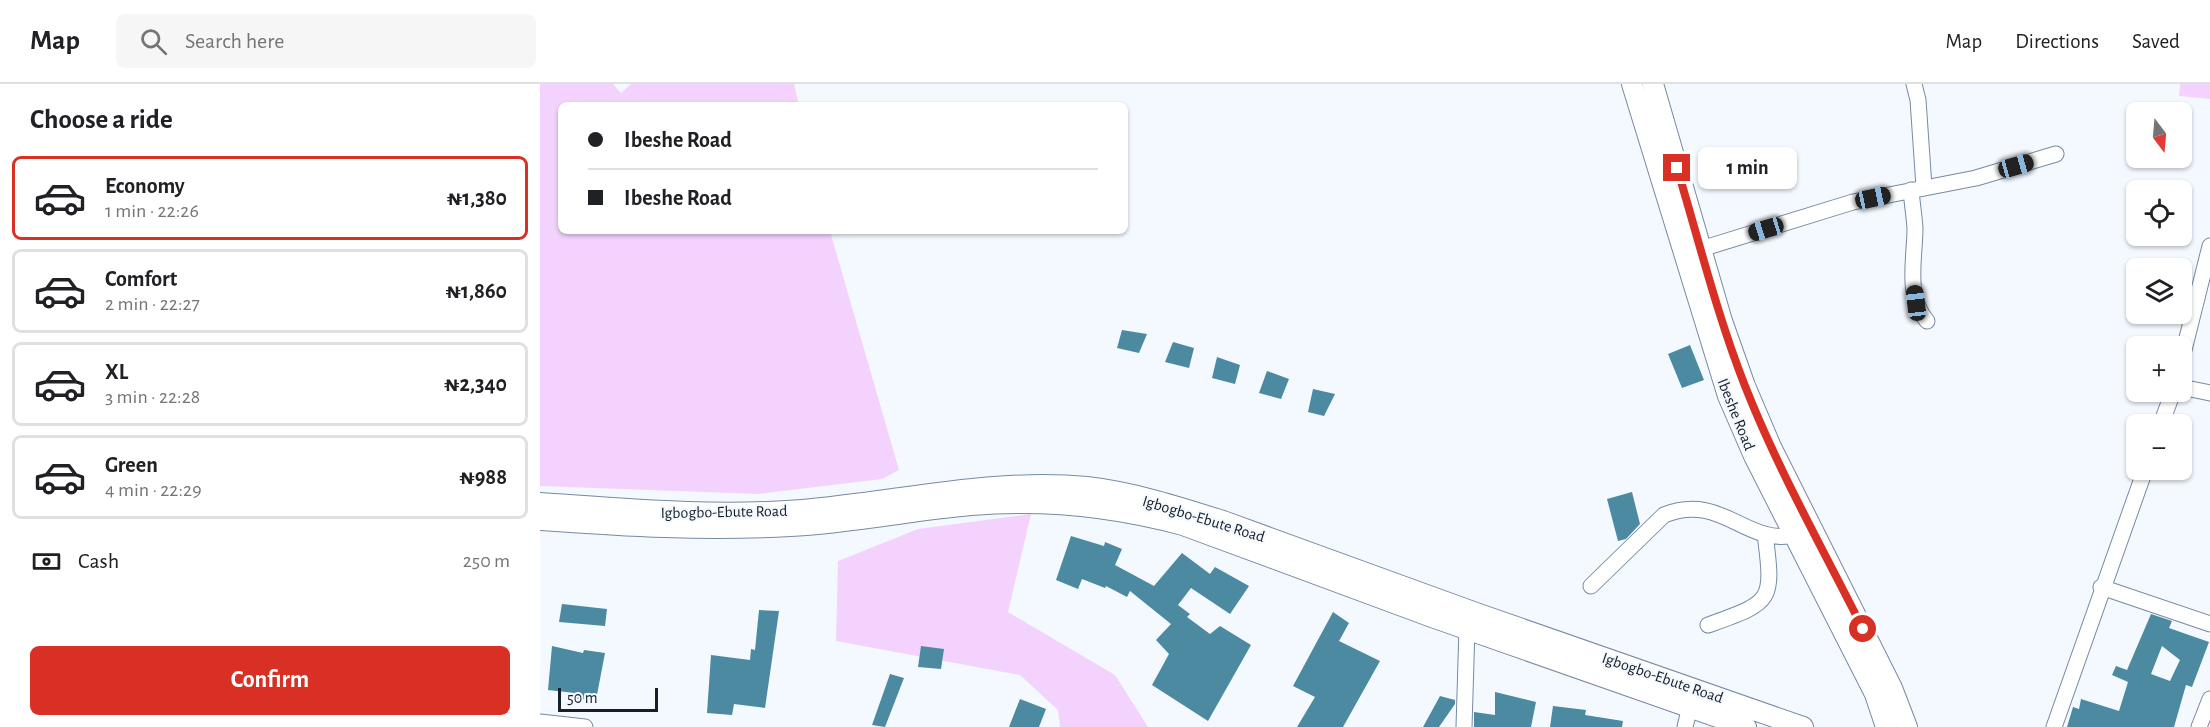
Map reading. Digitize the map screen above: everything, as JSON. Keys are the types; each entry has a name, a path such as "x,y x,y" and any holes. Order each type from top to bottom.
{"main road":[{"name":"Ibeshe Road","path":"1632,84 1728,396 1754,456 1875,694 1886,727"},
{"name":"Ibeshe Road","path":"1656,85 1701,249 1745,386 1771,447 1882,667 1907,727"},
{"name":"Igbogbo-Ebute Road","path":"540,503 683,514 802,510 984,488 1086,487 1180,507 1223,520 1476,613 1692,697 1746,727"},
{"name":"Igbogbo-Ebute Road","path":"540,520 710,530 793,526 973,505 1049,503 1098,507 1183,525 1467,628 1692,697 1803,727"}],"street":[{"path":"1914,84 1918,100 1918,188 1913,284 1916,303 1927,321"},
{"path":"1701,249 1853,202 1976,178 2056,154"},
{"path":"2188,336 2210,246"},
{"path":"2192,389 2210,393"},
{"path":"2054,727 2101,587 2141,480"},
{"path":"1591,586 1664,516 1678,510 1693,508 1713,511 1772,537 1795,535"},
{"path":"1708,625 1744,612 1764,599 1770,588 1765,534"},
{"path":"2101,587 2210,624"},
{"path":"1464,727 1467,628"},
{"path":"1685,727 1692,697"},
{"path":"2199,727 2210,699"},
{"path":"540,722 585,727"}],"shaded area":[{"path":"540,84 613,84 621,93 631,84 794,84 798,102 558,102 558,234 831,234 899,470 882,479 758,494 540,486"},
{"path":"2180,84 2210,84 2210,99 2179,96"},
{"path":"1031,514 1008,612 1115,675 1148,727 1060,727 1058,710 1020,675 836,641 838,561 918,529"}],"building":[{"path":"1122,330 1147,334 1139,353 1117,348"},
{"path":"1173,342 1194,348 1189,368 1165,362"},
{"path":"1690,345 1704,380 1682,388 1668,354"},
{"path":"1217,357 1240,365 1235,384 1212,378"},
{"path":"1267,371 1289,379 1281,399 1259,393"},
{"path":"1313,389 1335,394 1324,416 1308,412"},
{"path":"1632,492 1640,524 1626,539 1618,541 1607,499"},
{"path":"1071,536 1104,546 1105,542 1122,549 1115,565 1154,586 1182,553 1210,574 1215,567 1249,586 1230,614 1191,588 1178,605 1190,614 1187,617 1210,634 1220,626 1251,645 1208,721 1152,685 1169,654 1156,640 1171,624 1130,591 1127,597 1106,586 1105,588 1082,579 1078,589 1056,580"},
{"path":"562,604 607,609 605,626 559,622"},
{"path":"759,610 779,611 765,708 734,704 732,715 707,713 711,655 750,660 751,649 755,650"},
{"path":"1333,612 1349,623 1339,641 1380,661 1343,727 1297,727 1315,697 1293,686"},
{"path":"2151,614 2172,621 2169,628 2209,642 2192,687 2186,685 2174,727 2067,727 2073,707 2079,709 2081,699 2119,711 2128,682 2112,675 2116,666 2127,670","holes":["2162,646 2180,660 2170,681 2151,674"]},
{"path":"552,646 583,653 584,650 605,653 596,700 577,699 575,693 548,690"},
{"path":"921,646 944,649 941,669 918,667"},
{"path":"890,674 904,678 885,727 872,725"},
{"path":"1495,692 1536,702 1531,727 1474,727 1474,712 1495,715"},
{"path":"1440,696 1455,700 1455,704 1439,727 1423,727"},
{"path":"1020,699 1046,709 1039,727 1009,727"},
{"path":"1553,706 1586,710 1585,715 1623,721 1622,727 1550,727"}],"route":[{"path":"1677,168 1722,321 1745,386 1771,447 1863,629"}]}
